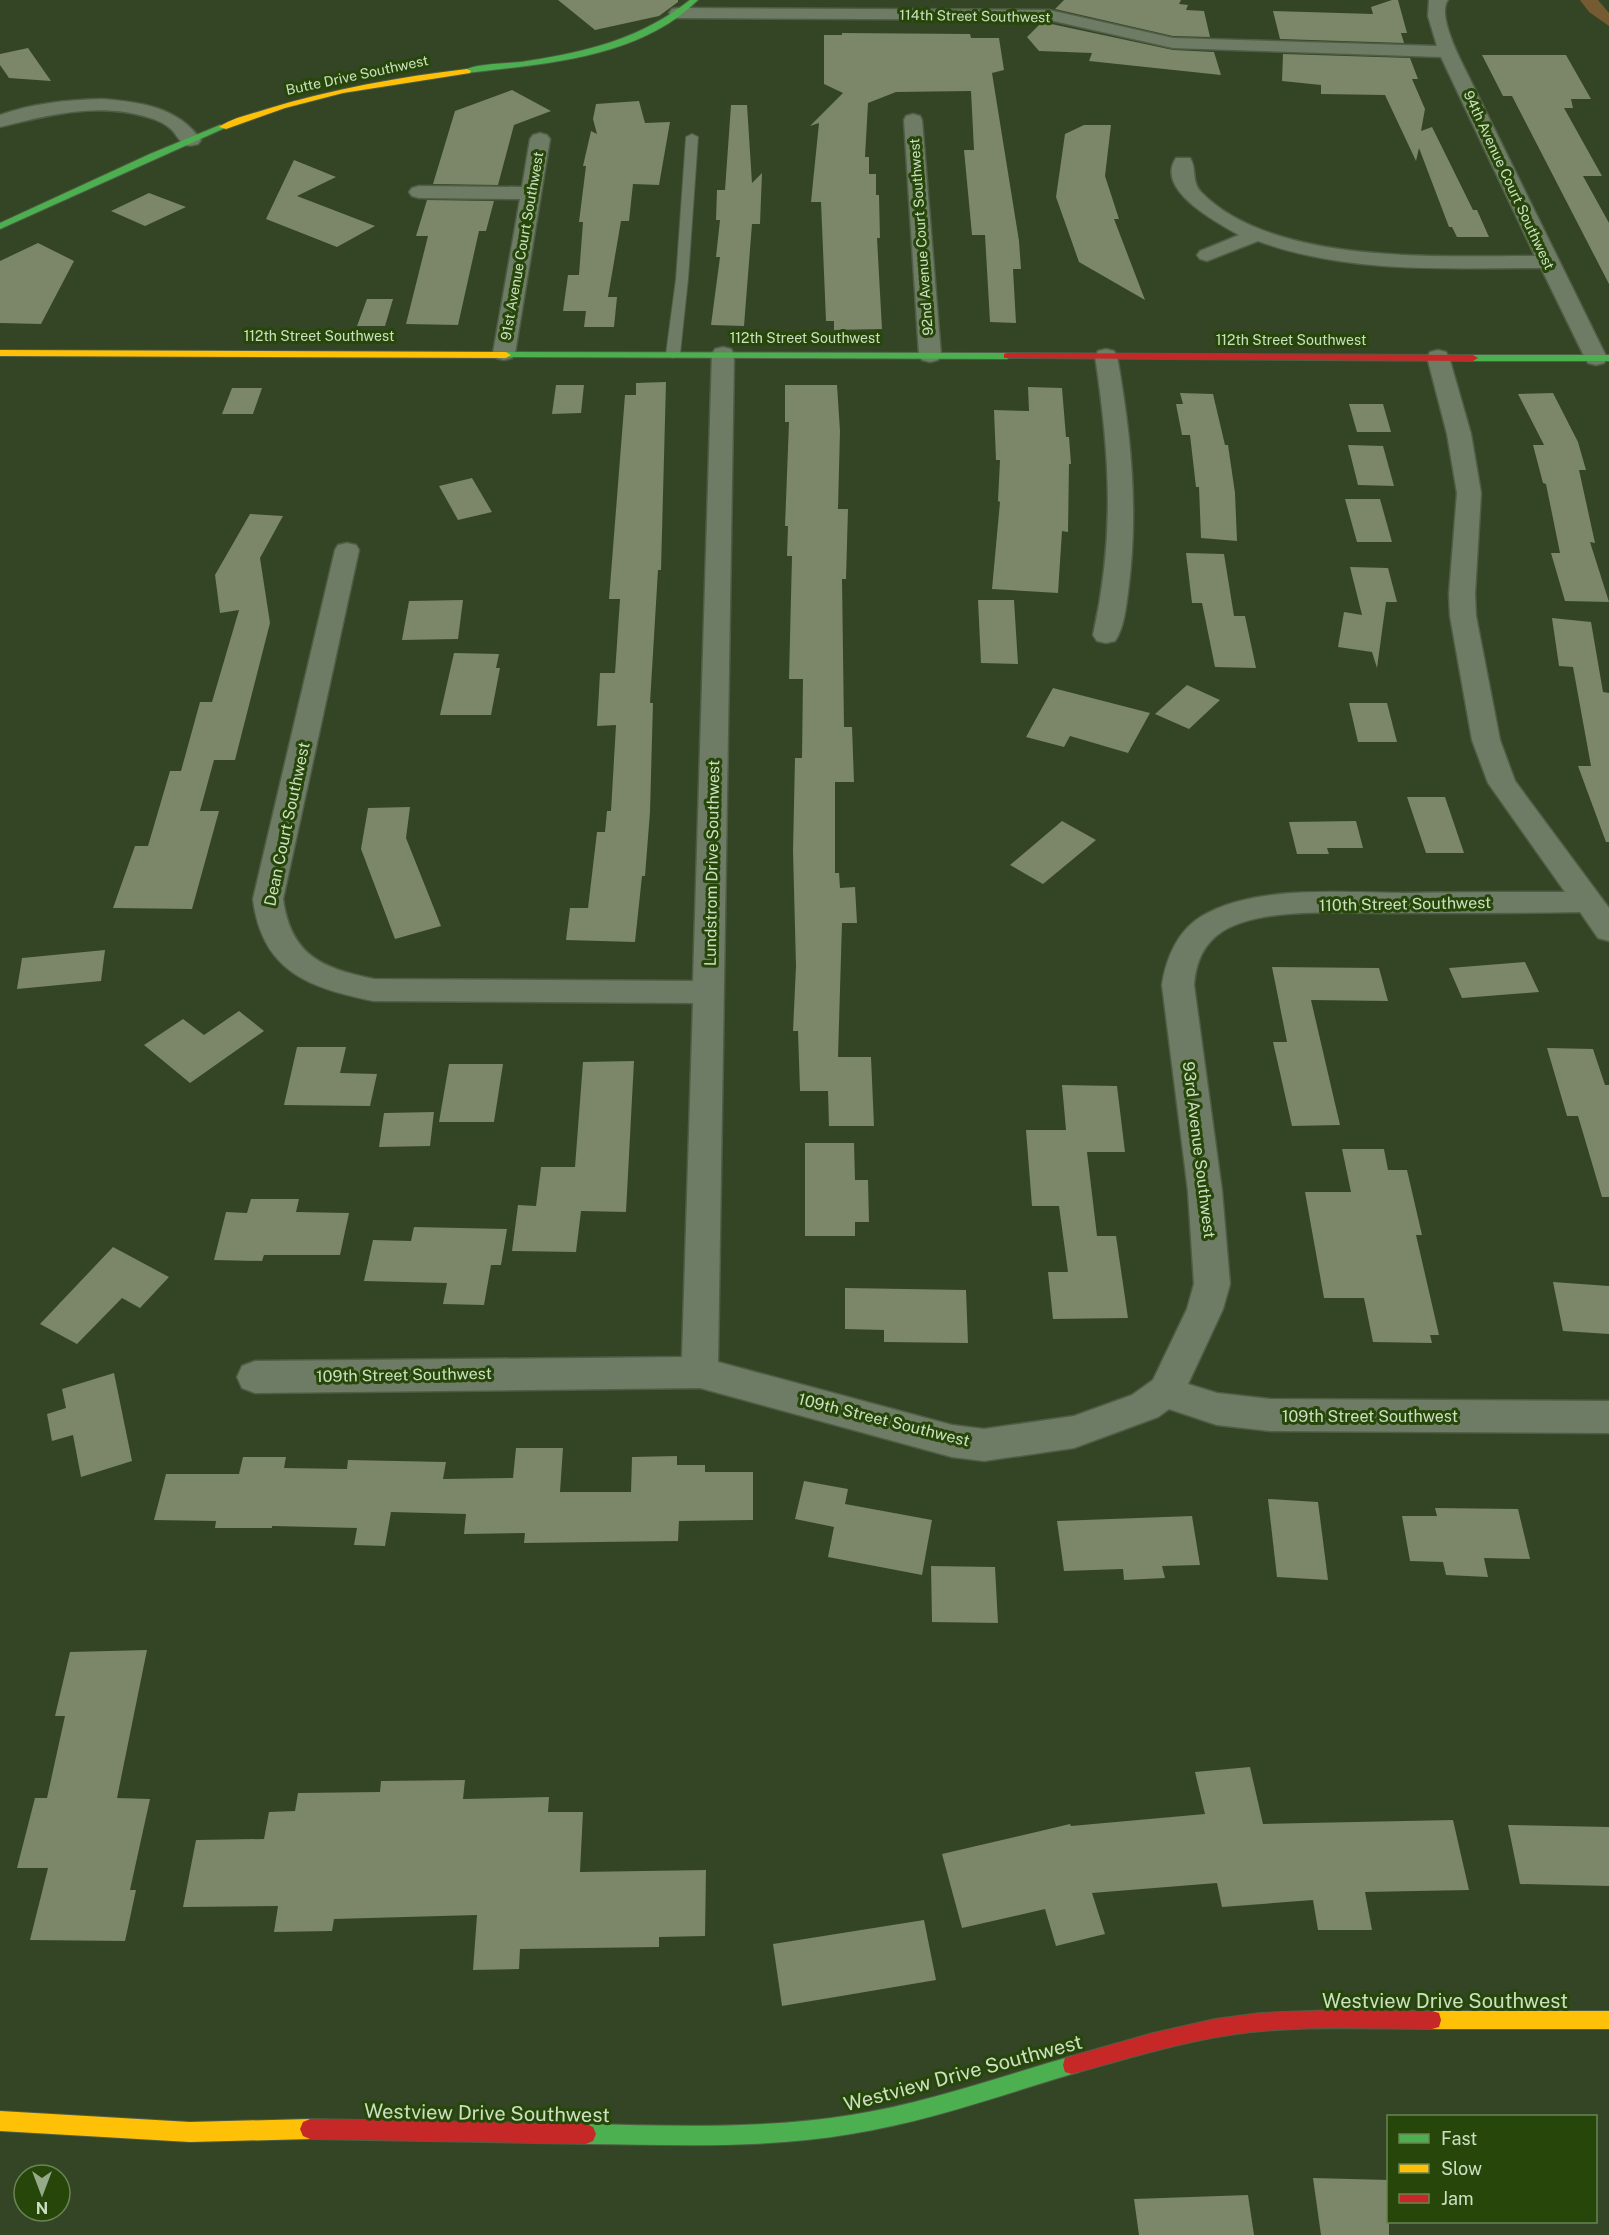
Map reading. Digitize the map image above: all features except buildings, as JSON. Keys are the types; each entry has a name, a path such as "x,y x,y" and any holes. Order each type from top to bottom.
{"street":[{"name":"Butte Drive Southwest","path":"0,226 191,140 257,115 339,92 412,78 537,62 594,50 638,34 678,13 694,0"},
{"name":"94th Avenue Court Southwest","path":"1439,0 1436,3 1435,13 1449,52 1547,262 1603,358"},
{"name":"114th Street Southwest","path":"678,13 1049,15 1173,43 1449,52"},
{"path":"0,121 45,108 84,105 122,107 144,110 171,120 181,126 191,140"},
{"name":"92nd Avenue Court Southwest","path":"913,120 930,354"},
{"name":"91st Avenue Court Southwest","path":"504,353 529,193 540,139"},
{"path":"1183,162 1182,178 1186,189 1201,203 1231,223 1307,249 1378,260 1547,262"},
{"path":"419,192 529,193"},
{"path":"1207,255 1258,234"},
{"name":"112th Street Southwest","path":"0,352 1603,358"},
{"name":"Lundstrom Drive Southwest","path":"700,1372 723,354"},
{"path":"1106,356 1114,405 1123,494 1115,600 1106,635"},
{"path":"1438,357 1457,423 1469,493 1462,594 1463,616 1486,740 1502,783 1609,930"},
{"name":"Dean Court Southwest","path":"347,550 268,899 268,915 276,939 287,953 309,971 339,984 374,990 710,992"},
{"name":"110th Street Southwest","path":"1223,918 1249,910 1345,903 1589,902"},
{"name":"93rd Avenue Southwest","path":"1166,1391 1205,1309 1212,1284 1205,1191 1178,985 1179,965 1187,948 1204,929 1223,918"},
{"name":"109th Street Southwest","path":"255,1377 700,1372 952,1441 984,1444 1074,1432 1145,1406 1166,1391 1198,1406 1222,1412 1270,1415 1609,1417"},
{"name":"Westview Drive Southwest","path":"0,2121 190,2132 290,2129 729,2136 820,2129 881,2119 1152,2043 1236,2025 1326,2020 1609,2020"}],"lane":[{"path":"673,354 682,279 692,137"}],"shaded area":[{"path":"1580,0 1598,0 1609,13 1609,26 1589,12"}],"traffic: fast":[{"path":"467,71 556,59 617,44 646,33 671,18 694,0"},
{"path":"0,226 153,156 223,127"},
{"path":"506,355 1007,356"},
{"path":"1473,358 1609,358"},
{"path":"586,2134 732,2135 790,2132 851,2125 947,2103 1072,2065"}],"traffic: slow":[{"path":"223,127 252,116 343,91 405,79 467,71"},
{"path":"0,353 506,355"},
{"path":"1432,2020 1609,2020"},
{"path":"0,2121 190,2132 310,2129"}],"traffic: jam":[{"path":"1007,356 1473,358"},
{"path":"1072,2065 1174,2037 1236,2025 1309,2019 1432,2020"},
{"path":"310,2129 586,2134"}]}
